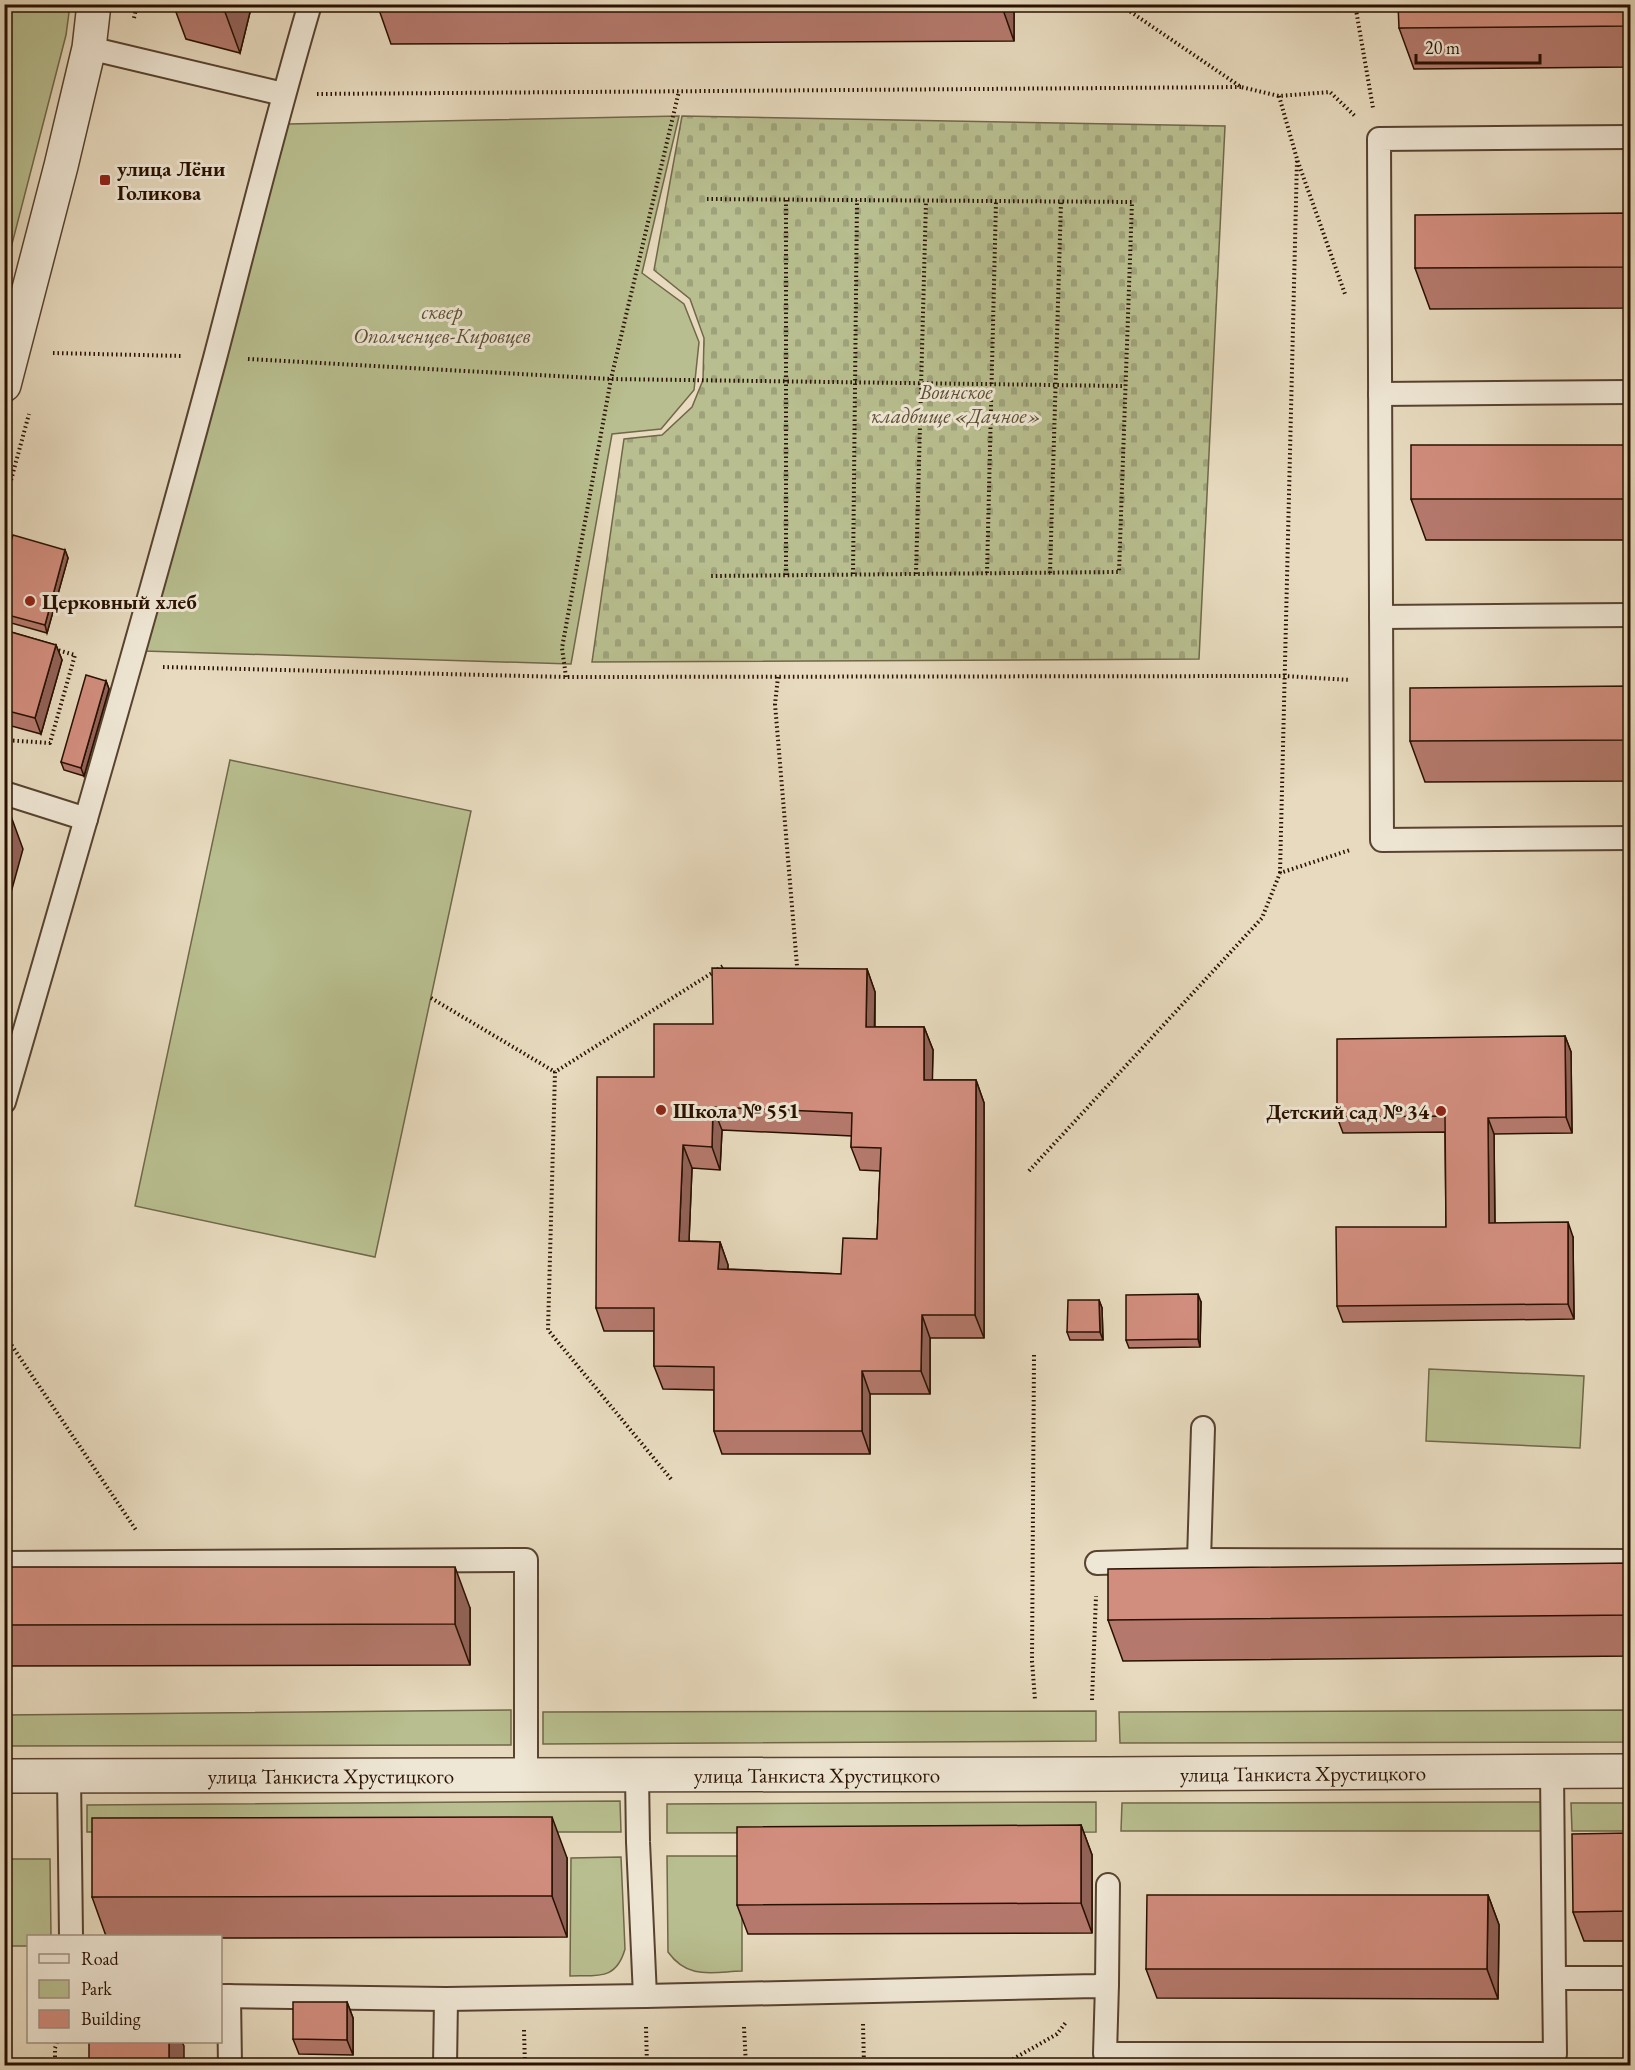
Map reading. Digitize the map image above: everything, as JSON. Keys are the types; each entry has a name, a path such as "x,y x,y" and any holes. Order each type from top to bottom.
{"street":[{"path":"4,385 89,48 94,4"},
{"name":"улица Танкиста Хрустицкого","path":"4,1776 1630,1771"}],"lane":[{"path":"4,1102 215,357 283,94 310,4"},
{"path":"89,48 283,94"},
{"path":"1630,137 1379,139 1382,840 1630,838"},
{"path":"1380,394 1630,392"},
{"path":"1382,617 1630,615"},
{"path":"4,793 86,819"},
{"path":"1199,1560 1203,1428"},
{"path":"4,1563 526,1560 526,1775"},
{"path":"1097,1563 1199,1560 1630,1561"},
{"path":"1108,1885 1102,1985 1105,2054 1281,2060 1555,2054 1552,1772"},
{"path":"637,1775 645,1996"},
{"path":"69,1776 71,1935"},
{"path":"1554,1978 1630,1978"},
{"path":"230,2066 225,1996 446,1999 1102,1985"},
{"path":"445,2066 446,1999"}],"path":[{"path":"1119,4 1240,87"},
{"path":"1355,4 1371,95"},
{"path":"283,94 1240,87 1279,96 1330,92 1379,139"},
{"path":"566,677 562,648 611,380 679,91"},
{"path":"1279,96 1297,159 1349,304"},
{"path":"1029,1171 1262,918 1280,873 1297,159"},
{"path":"707,199 1132,202 1119,572 709,576"},
{"path":"786,200 786,575"},
{"path":"853,574 857,200"},
{"path":"916,574 926,201"},
{"path":"987,573 996,201"},
{"path":"1050,573 1061,202"},
{"path":"46,353 215,357 611,380 1125,386"},
{"path":"4,740 50,743 75,655 45,647"},
{"path":"161,667 566,677 1284,676 1351,680"},
{"path":"778,677 775,704 797,966"},
{"path":"1280,873 1382,840"},
{"path":"555,1072 723,966"},
{"path":"431,998 555,1072"},
{"path":"555,1072 548,1330 671,1479"},
{"path":"4,1334 158,1563"},
{"path":"1034,1355 1032,1661 1035,1700"},
{"path":"1092,1700 1097,1563"},
{"path":"1001,2066 1057,2034 1102,1985"},
{"path":"863,1991 864,2066"},
{"path":"55,2066 57,2043"}],"green space":[{"path":"5,4 70,5 66,35 5,271"},
{"name":"сквер Ополченцев-Кировцев","path":"679,116 642,273 684,304 699,342 694,390 661,429 612,434 571,664 144,651 288,124"},
{"name":"Воинское кладбище «Дачное»","path":"682,116 1225,126 1199,659 592,662 624,439 662,435 692,407 703,380 704,338 690,299 654,270"},
{"path":"230,760 471,811 375,1257 135,1206"},
{"path":"1429,1369 1584,1376 1580,1448 1426,1441"},
{"path":"511,1710 511,1745 5,1746 5,1715"},
{"path":"1630,1710 1630,1742 1120,1743 1119,1712"},
{"path":"1096,1711 1096,1741 543,1744 543,1712"},
{"path":"620,1801 621,1832 87,1832 87,1805"},
{"path":"1096,1802 1096,1832 667,1833 667,1804"},
{"path":"1541,1802 1541,1831 1121,1831 1122,1803"},
{"path":"1571,1803 1630,1803 1630,1831 1572,1831"},
{"path":"667,1856 742,1856 742,1971 711,1973 692,1971 676,1961 668,1952"},
{"path":"621,1857 625,1949 621,1959 616,1967 604,1974 570,1976 571,1858"},
{"path":"5,1859 50,1859 51,1935 27,1935 27,1946 5,1946"}],"building":[{"path":"197,4 227,4 225,12"},
{"path":"1398,4 1630,4 1630,26 1399,28"},
{"path":"1630,213 1630,267 1415,268 1415,215"},
{"path":"1411,445 1630,445 1630,499 1411,499"},
{"name":"Церковный хлеб","path":"13,535 65,550 45,625 4,614 4,564"},
{"path":"4,630 56,645 35,718 4,710"},
{"path":"86,675 106,681 81,768 61,762"},
{"path":"1630,686 1630,740 1410,741 1410,688"},
{"path":"4,807 8,808 4,821"},
{"path":"712,968 867,969 866,1027 924,1027 924,1080 976,1080 975,1315 922,1315 921,1371 862,1371 862,1431 714,1431 714,1367 654,1366 654,1308 596,1308 597,1077 654,1077 654,1024 713,1024","holes":["713,1107 852,1113 851,1147 881,1148 877,1239 843,1238 841,1274 718,1269 720,1242 679,1241 683,1145 712,1147"]},
{"path":"1565,1036 1566,1117 1488,1118 1489,1223 1568,1222 1568,1304 1337,1306 1336,1227 1446,1227 1445,1116 1337,1117 1337,1039"},
{"path":"1198,1294 1198,1339 1126,1340 1126,1295"},
{"path":"1068,1300 1099,1300 1100,1332 1067,1332"},
{"path":"1630,1563 1630,1615 1108,1620 1108,1569"},
{"path":"4,1567 455,1567 455,1624 4,1625"},
{"path":"552,1817 552,1896 92,1897 92,1818"},
{"path":"1081,1825 1081,1903 737,1905 737,1827"},
{"path":"1630,1833 1630,1911 1573,1912 1572,1834"},
{"path":"1147,1895 1488,1895 1487,1969 1146,1969"},
{"path":"293,2002 347,2002 347,2040 293,2039"},
{"path":"89,2043 169,2043 169,2066 89,2066"},
{"path":"912,2059 912,2066 463,2066 463,2063"}],"place":[{"name":"улица Лёни Голикова","path":"105,180"},
{"name":"Церковный хлеб","path":"30,601"},
{"name":"Школа № 551","path":"661,1110"},
{"name":"Детский сад № 34","path":"1441,1111"}]}
